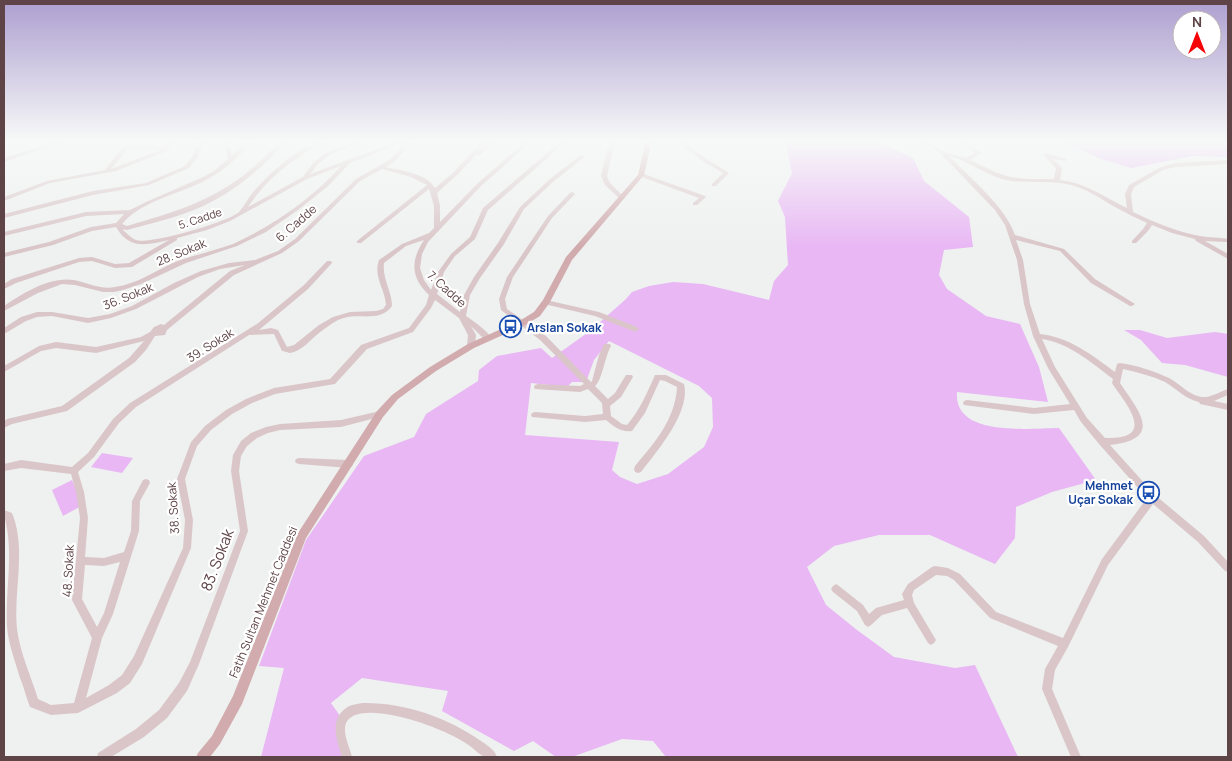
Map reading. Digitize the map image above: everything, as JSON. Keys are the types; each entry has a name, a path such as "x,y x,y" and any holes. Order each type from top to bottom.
{"main road":[{"name":"Fatih Sultan Mehmet Caddesi","path":"202,757 216,740 238,700 302,536 380,414 407,386 471,346 524,322 536,314 546,302 569,259 640,177"}],"street":[{"path":"4,199 49,182 80,177"},
{"path":"4,216 93,193 147,184 164,177"},
{"path":"118,225 120,220 131,212 198,184 209,177"},
{"path":"4,256 51,244 91,229 118,225 128,228 180,212 212,199 246,177"},
{"path":"240,213 248,201 272,177"},
{"name":"5. Cadde","path":"118,225 122,232 134,242 148,243 181,236 228,220 309,177"},
{"name":"28. Sokak","path":"4,309 37,290 68,281 113,290 137,284 197,256 234,246 256,235 297,207 334,177"},
{"name":"6. Cadde","path":"159,332 232,273 280,252 297,240 358,180 364,177"},
{"path":"411,177 422,180 430,186 438,215 437,229"},
{"path":"433,193 451,177"},
{"name":"7. Cadde","path":"488,338 482,331 432,294 420,282 416,263 430,235 489,177"},
{"name":"38. Sokak","path":"4,514 8,516 15,544 12,586 12,630 34,703 51,710 78,708 113,689 126,679 138,660 187,548 189,520 181,479 194,444 208,428 229,412 249,401 274,391 332,382 364,347 411,330 429,306 441,272 453,255 473,238 485,209 523,177"},
{"path":"471,346 472,334 462,318 466,295 505,238 522,208 557,177"},
{"path":"604,177 607,184 622,198"},
{"path":"645,177 703,197 695,204"},
{"path":"714,185 722,177"},
{"path":"965,177 996,209 1008,225 1020,260 1027,304 1037,336 1052,368 1075,407 1102,442 1152,498 1201,540 1228,568"},
{"path":"1004,177 1010,179 1057,181 1085,188 1150,222 1197,238 1228,257"},
{"path":"1057,181 1058,177"},
{"path":"1130,212 1128,194 1132,186 1148,177"},
{"path":"359,242 430,186"},
{"path":"572,194 550,217 510,277 502,299 504,310 524,322 543,338 606,402 607,417"},
{"path":"4,234 86,214 131,212"},
{"path":"1134,242 1146,230 1150,222"},
{"name":"39. Sokak","path":"74,471 91,455 116,421 132,405 248,334 276,332 285,349 290,350 297,347 332,320 350,314 376,315 382,312 390,306 390,299 380,278 381,262 404,245 430,235"},
{"path":"4,287 14,281 80,260 92,259 115,266 130,265 181,236"},
{"path":"1013,237 1062,250 1094,282 1132,304"},
{"path":"1197,238 1226,240"},
{"name":"36. Sokak","path":"4,331 21,318 41,313 60,315 80,321 118,314 147,303 188,278 240,263 260,262"},
{"path":"248,334 306,287 329,263"},
{"path":"546,302 597,314 635,328"},
{"path":"4,425 10,421 64,409 132,360 159,332"},
{"path":"4,370 39,349 56,345 96,350 143,339 159,332"},
{"path":"1037,336 1051,336 1116,377"},
{"path":"538,387 580,388 595,383 600,371 600,356 607,346"},
{"path":"1102,442 1129,438 1136,434 1139,427 1138,414 1116,383 1120,366 1127,366 1170,382 1185,394 1206,404 1228,407"},
{"path":"606,405 618,395 629,377"},
{"path":"536,415 585,419 607,417 619,426 629,429 645,409 658,377 666,378 681,386 681,397 669,429 638,469"},
{"path":"1194,398 1207,400 1218,398 1228,392"},
{"path":"967,403 1034,411 1075,407"},
{"name":"83. Sokak","path":"102,757 140,733 163,714 183,687 194,664 244,531 236,455 246,443 261,431 277,427 336,424 380,414"},
{"path":"299,461 349,464"},
{"path":"4,467 21,464 74,471"},
{"name":"48. Sokak","path":"74,471 84,518 77,600 97,637"},
{"path":"78,708 97,637 108,614 135,530 136,502 146,483"},
{"path":"1076,757 1047,690 1050,669 1065,644 1105,562 1152,498"},
{"path":"80,560 98,564 115,561 127,555"},
{"path":"931,640 909,604 908,594 911,587 936,570 948,572 962,582 993,615 1065,644"},
{"path":"836,589 860,608 868,622 879,611 909,604"},
{"path":"347,757 340,732 341,721 347,712 358,707 391,710 426,719 456,731 484,749 492,757"}],"shaded area":[{"path":"790,177 922,177 924,181 969,217 973,247 944,250 939,275 947,289 986,316 1020,324 1039,367 1048,402 957,392 959,407 967,417 980,424 1013,429 1059,428 1096,480 1052,492 1016,507 1015,538 995,564 930,535 879,535 834,546 807,567 826,605 894,657 955,668 975,665 1018,757 666,757 653,741 622,739 572,757 556,757 533,741 514,751 442,711 448,691 362,678 331,703 345,723 343,757 261,757 284,668 259,666 306,540 364,456 414,437 426,414 478,381 479,370 497,356 541,348 552,358 590,331 632,292 649,286 673,282 703,284 769,300 774,281 788,265 785,217 778,201","holes":["609,341 699,386 712,398 713,427 704,447 668,474 637,484 620,477 612,470 619,442 525,435 531,383 567,387 572,382 586,382 594,360"]},
{"path":"1124,330 1140,330 1167,338 1215,332 1228,334 1228,377 1185,365 1162,363 1141,340"},
{"path":"102,453 133,458 122,473 91,467"},
{"path":"72,480 83,505 63,516 52,490"}],"place":[{"name":"Arslan Sokak","path":"511,327"},
{"name":"Mehmet Uçar Sokak","path":"1149,492"}]}
